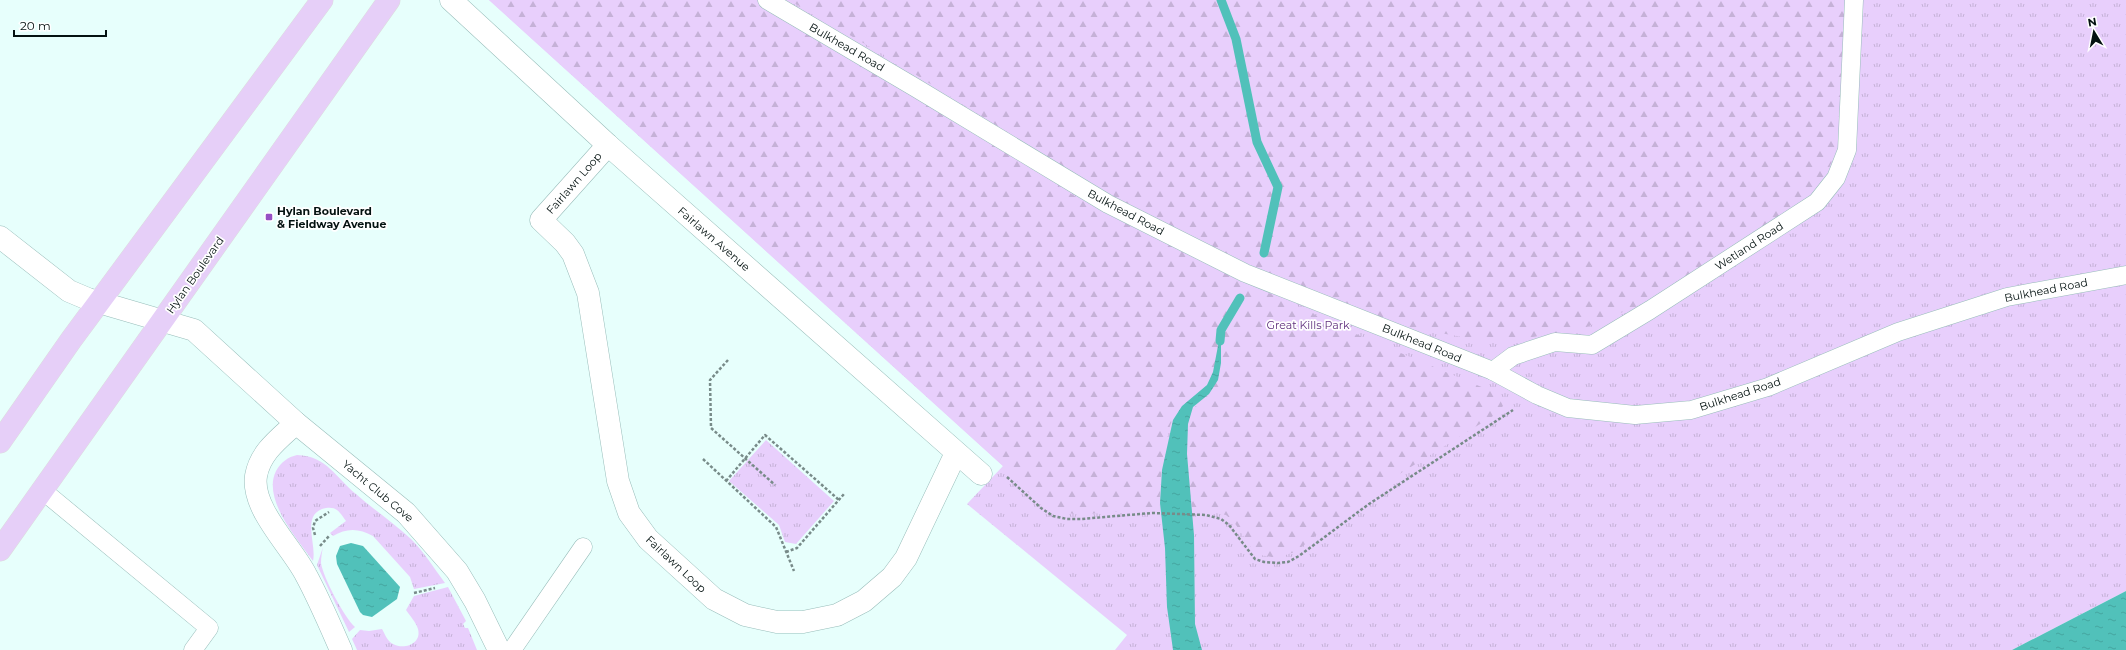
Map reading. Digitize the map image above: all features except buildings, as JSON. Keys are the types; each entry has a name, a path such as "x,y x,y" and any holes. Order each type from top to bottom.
{"main road":[{"path":"0,442 100,302 322,0"},
{"name":"Hylan Boulevard","path":"0,550 388,0"}],"street":[{"name":"Fairlawn Avenue","path":"451,0 608,145 981,474"},
{"name":"Fairlawn Loop","path":"608,145 541,220 565,243 573,254 588,293 618,480 629,513 648,539 714,599 745,615 777,622 803,622 837,614 864,601 892,577 906,558 956,453"},
{"name":"Yacht Club Cove","path":"0,237 69,291 100,302 194,330 296,423 406,513 432,540 457,571 475,601 499,650"},
{"path":"296,423 269,448 261,461 256,476 257,490 267,516 306,574 341,650"}],"lane":[{"name":"Bulkhead Road","path":"767,0 910,84 1108,204 1246,272 1493,371 1537,395 1568,408 1635,415 1691,410 1768,387 1898,332 2007,297 2126,275"},
{"name":"Wetland Road","path":"1493,371 1512,356 1555,342 1592,345 1650,310 1817,202 1836,178 1847,150 1854,0"},
{"path":"42,490 209,628 193,650"},
{"path":"512,650 583,547"}],"path":[{"path":"728,360 710,380 711,428 775,485"},
{"path":"1004,474 1041,508 1053,516 1067,519 1081,519 1152,513 1196,514 1221,519 1229,525 1255,559 1264,562 1288,562 1375,500 1537,395"},
{"path":"726,481 765,435 839,500"},
{"path":"702,459 776,527 794,571"},
{"path":"786,552 798,548 844,494"},
{"path":"316,539 314,524 319,518 329,512"},
{"path":"318,544 319,549 329,536"},
{"path":"414,593 440,587"}],"green space":[{"name":"Great Kills Park","path":"489,0 2126,0 2126,591 2012,650 1115,650 1127,635 967,504 1003,466"},
{"path":"489,0 746,0 870,67 1076,197 1233,276 1358,335 1491,391 1498,396 1503,406 1493,416 1372,491 1295,552 1272,557 1260,555 1252,549 1234,522 1226,515 1192,508 1186,455 1186,433 1191,412 1208,394 1218,373 1221,357 1220,333 1215,366 1208,384 1176,414 1170,427 1163,462 1160,487 1160,507 1088,514 1073,514 1051,509 1025,489 1003,466"},
{"path":"789,0 1849,0 1841,129 1834,158 1822,180 1803,202 1678,287 1635,307 1584,328 1533,337 1474,339 1412,328 1352,308 1229,258 1117,202 891,59"},
{"path":"766,440 834,501 796,544 785,542 779,525 729,481"},
{"path":"297,455 316,459 324,464 370,506 398,527 416,544 445,583 414,589 410,577 373,536 358,530 348,530 333,536 330,533 346,521 336,509 333,508 326,508 318,511 314,516 311,530 314,554 313,561 283,518 277,506 274,494 273,482 276,471 285,460"},
{"path":"323,547 321,563 326,578 345,615 355,627 349,632 317,565"},
{"path":"448,587 466,621 463,624 465,628 468,628 477,650 357,650 352,639 360,630 369,631 382,629 389,641 397,646 407,646 415,642 419,634 418,629 406,610 414,596"}],"water":[{"path":"1221,330 1221,363 1218,380 1209,394 1193,407 1188,424 1187,454 1194,535 1195,624 1202,650 1173,650 1167,607 1165,548 1160,503 1162,470 1173,420 1182,406 1207,385 1213,372"},
{"path":"351,543 363,546 400,587 397,599 372,617 363,615 360,612 337,564 336,556 340,546"},
{"path":"2126,591 2126,650 2012,650"}],"waterway":[{"path":"1221,0 1236,39 1257,142 1278,187 1264,253"},
{"path":"1220,341 1221,330 1240,298"}],"place":[{"name":"Hylan Boulevard & Fieldway Avenue","path":"269,217"}]}
